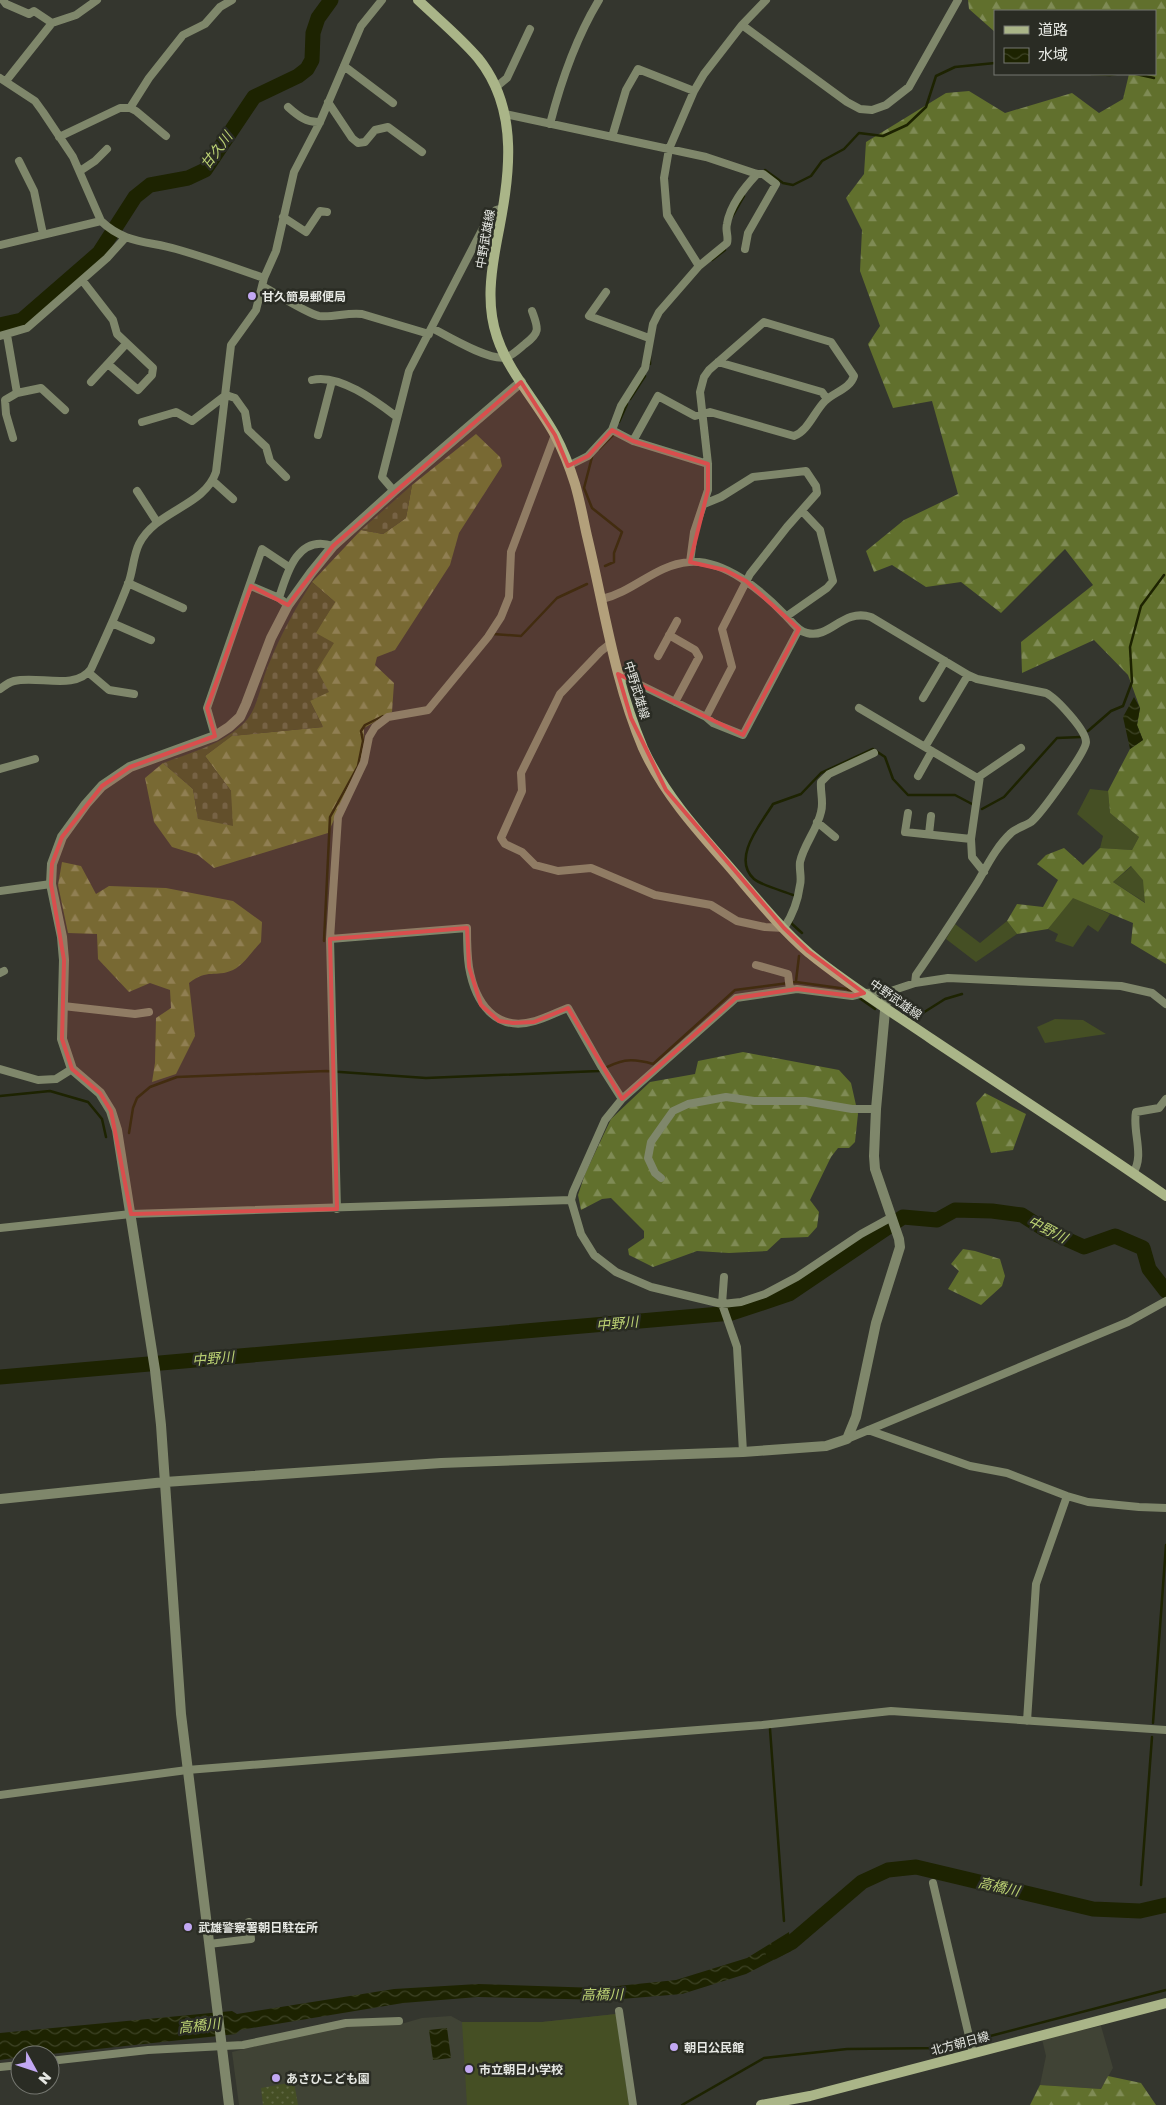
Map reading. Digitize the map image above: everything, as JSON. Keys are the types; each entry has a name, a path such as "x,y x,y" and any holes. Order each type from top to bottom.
{"main road":[{"name":"中野武雄線","path":"418,0 463,42 481,62 495,88 505,114 509,155 507,185 491,272 491,308 496,336 506,358 555,435 576,486 602,599 610,644 631,718 666,790 693,826 784,928 808,952 885,1008 1166,1196"},
{"name":"北方朝日線","path":"761,2105 810,2096 1166,2003"}],"street":[{"path":"3,0 6,4 30,14 34,11 52,23"},
{"path":"97,0 76,16 52,23 3,80 35,101 60,137 80,171 101,221 108,228 122,237 174,249 264,278"},
{"path":"130,108 149,78 183,35 205,24 220,7 232,0"},
{"path":"0,689 14,681 77,680 88,673 128,583 139,543 158,522 204,492 213,481 216,472 231,345 256,310 264,287 264,278 276,251 294,172 320,122 361,26 382,0"},
{"path":"550,124 559,87 599,0"},
{"path":"699,266 667,215 664,178 670,149 694,91 723,47 766,0"},
{"path":"742,25 847,102 860,109 872,110 886,105 909,87 958,0"},
{"path":"495,88 507,78 530,29"},
{"path":"344,66 393,103"},
{"path":"612,137 626,90 638,69 694,91"},
{"path":"328,102 352,138 358,143 365,142 375,130 388,127 422,152"},
{"path":"60,137 120,108 136,110 166,136"},
{"path":"288,108 312,123 320,122"},
{"path":"505,114 670,149 733,165 757,174 763,174 776,184 748,233 744,249"},
{"path":"80,171 95,161 107,148"},
{"path":"18,161 34,192 43,234"},
{"path":"568,466 588,456 612,430 622,406 645,368 648,360 649,338 659,312 699,266 721,250 727,243 729,238 726,228 738,197 757,174"},
{"path":"394,491 382,476 409,371 482,230 496,210 503,208"},
{"path":"283,217 306,232 320,211 327,212"},
{"path":"0,245 101,221"},
{"path":"17,394 4,336 27,328 107,258 122,237"},
{"path":"82,280 113,320 117,334 152,368 152,375 138,390 108,364"},
{"path":"264,287 320,316 351,312 362,314 431,331 496,358 506,358 535,336 538,328 532,311"},
{"path":"606,292 589,316 649,338"},
{"path":"633,441 658,396 695,416 703,414 710,412 794,436 801,434 827,399 852,382 854,376 831,342 764,322 718,362 704,377 700,392 703,414 708,464 708,490 694,532 690,562"},
{"path":"92,382 126,344"},
{"path":"718,362 822,392 827,399"},
{"path":"312,380 320,378 354,388 397,417"},
{"path":"318,435 332,381"},
{"path":"229,2105 187,1770 165,1482 153,1355 117,1130 111,1112 100,1093 72,1069 62,1040 64,960 62,937 51,884 52,864 62,837 102,786 130,767 215,736 240,717 271,638 288,605 333,546 521,382"},
{"path":"13,438 3,415 5,400 17,394 41,388 65,410"},
{"path":"142,422 176,412 192,421 226,395"},
{"path":"226,395 234,398 246,412 248,430 266,447 270,461 286,477"},
{"path":"612,430 633,441 708,464"},
{"path":"337,1209 330,938 338,817 364,762 369,737 375,727 388,718 430,707 488,637 501,617 509,597 510,552 555,435"},
{"path":"704,504 721,497 753,477 806,472 816,486 817,493 746,581 722,629 732,667 706,717"},
{"path":"213,481 233,499"},
{"path":"137,491 158,522"},
{"path":"787,616 827,588 833,581 820,530 802,511"},
{"path":"279,598 289,567 297,556 308,547 322,543 333,546"},
{"path":"215,736 207,708 251,586 262,549 289,567"},
{"path":"602,599 619,595 658,570 690,562 725,570 746,581 767,597 799,629 808,634 821,633 852,615 862,614 871,617 977,679 1046,693 1054,697 1084,735 1086,742 1083,752 1054,796 1031,822 1012,832 998,847 984,872 916,975 915,983"},
{"path":"128,583 183,608"},
{"path":"251,586 279,598 288,605"},
{"path":"658,656 677,621"},
{"path":"112,622 151,640"},
{"path":"618,674 706,717 713,723 744,735 764,700 763,695 799,629"},
{"path":"669,635 695,650 699,657 675,702"},
{"path":"610,644 560,694 521,773 522,791 501,838 505,844 522,852 535,865 558,871 591,868 656,895 711,905 737,921 765,927 784,928 796,903 801,884 800,863 806,843 821,814 823,802 820,790 821,782 829,774 874,753"},
{"path":"923,698 944,661"},
{"path":"88,673 109,690 134,694"},
{"path":"918,776 928,749 968,675"},
{"path":"859,708 979,779"},
{"path":"984,872 972,858 971,839 979,779 980,776 1021,748"},
{"path":"0,768 35,758"},
{"path":"908,813 906,832 971,839"},
{"path":"928,834 931,816"},
{"path":"817,822 835,837"},
{"path":"0,891 51,884"},
{"path":"330,938 467,928 469,967 481,1005 499,1021 513,1024 534,1022 568,1008 622,1099"},
{"path":"756,965 788,974 790,990"},
{"path":"892,1217 861,1234 797,1277 765,1294 741,1302 722,1304 651,1287 616,1272 594,1255 581,1234 572,1200 573,1192 605,1120 622,1099 736,998 797,989 852,996 864,992 888,992 915,983 948,978 983,978 1122,986 1152,993 1166,1004"},
{"path":"847,1439 856,1417 876,1323 900,1248 896,1229 875,1169 876,1109 888,992"},
{"path":"63,1006 135,1014 149,1012"},
{"path":"0,1069 38,1080 56,1079 72,1069"},
{"path":"661,1178 655,1173 648,1158 651,1142 673,1111 688,1104 726,1097 754,1100 805,1101 852,1109 876,1109"},
{"path":"1133,1173 1136,1168 1138,1136 1136,1112 1159,1108 1166,1099"},
{"path":"0,1228 131,1214 337,1209 572,1200"},
{"path":"724,1277 722,1304 736,1346 743,1452"},
{"path":"0,1499 165,1482 441,1463 743,1452 826,1446 847,1439 1128,1322 1166,1300"},
{"path":"868,1430 970,1466 1007,1473 1067,1496 1105,1504 1166,1508"},
{"path":"1027,1721 1036,1584 1067,1496"},
{"path":"0,1795 187,1770 752,1725 891,1711 1166,1730"},
{"path":"934,1883 973,2053"},
{"path":"209,1944 251,1939 249,1922"},
{"path":"619,2011 633,2105"},
{"path":"60,2060 148,2050 269,2040 346,2023 399,2021"}],"highlighted area":[{"path":"521,382 555,435 568,466 588,456 612,430 633,441 708,464 708,490 690,562 725,570 746,581 799,629 743,735 618,674 631,718 666,790 784,928 808,951 864,993 852,996 797,989 736,998 622,1099 568,1008 534,1022 513,1023 499,1021 481,1005 469,967 467,928 330,939 337,1209 131,1214 111,1111 100,1093 72,1069 62,1039 64,960 51,884 52,864 62,837 102,786 130,767 215,736 207,708 251,586 288,605 333,546"}],"shaded area":[{"name":"市立朝日小学校","path":"616,2014 629,2105 239,2105 232,2052 309,2033 347,2025 401,2024 422,2018 451,2016 462,2022 542,2022"},
{"path":"1101,2026 1113,2068 1101,2089 1040,2085 1046,2056 1042,2039"}],"green space":[{"path":"968,0 1166,0 1166,964 1131,943 1133,923 1073,898 1048,929 1017,934 1007,921 1017,904 1043,907 1058,880 1037,864 1046,855 1064,848 1083,865 1100,848 1132,850 1139,837 1110,813 1108,791 1130,749 1143,740 1137,725 1140,708 1128,675 1094,640 1022,673 1021,642 1093,585 1065,549 1001,613 961,582 926,587 892,565 874,572 866,551 904,520 958,494 932,401 893,408 868,344 880,326 860,271 862,230 846,198 864,174 866,142 946,93 969,91 1005,113 1072,93 1099,113 1123,99 1129,75 1156,75 1156,10 994,10 994,31 969,9","holes":["1131,866 1143,880 1145,903 1113,882"]},
{"path":"476,434 500,457 502,466 459,533 450,565 395,650 377,657 375,665 394,683 392,712 364,728 363,756 328,833 214,868 198,855 172,847 154,822 145,778 163,763 193,789 198,819 231,791 205,756 231,736 323,727 310,701 317,670 315,633 335,602 312,582 361,530 383,534 406,518 412,485"},
{"path":"412,485 406,518 383,534 361,530"},
{"path":"312,582 335,602 316,633 334,643 317,670 329,692 310,701 323,727 232,736 205,756 231,791 233,826 198,819 193,789 163,763 194,752 224,738 242,725 252,713 265,673 278,644"},
{"path":"1090,789 1108,791 1110,813 1139,837 1132,850 1100,848 1103,836 1077,814"},
{"path":"62,862 81,866 96,894 109,886 166,888 233,901 262,922 261,942 241,965 227,972 201,976 189,983 195,1036 176,1074 152,1082 155,1063 156,1018 171,1008 170,990 150,983 129,992 98,959 97,934 68,933 58,885"},
{"path":"1132,866 1144,880 1146,903 1113,882"},
{"path":"1073,897 1110,914 1098,932 1088,925 1073,947 1055,941 1058,934 1048,929"},
{"path":"1007,921 1017,934 976,962 946,939 955,924 980,943"},
{"path":"1055,1019 1083,1020 1106,1034 1045,1043 1037,1027"},
{"path":"743,1052 839,1070 851,1083 858,1114 855,1142 849,1148 838,1148 831,1157 810,1200 819,1212 817,1227 808,1237 781,1238 767,1251 729,1253 697,1251 653,1267 629,1255 628,1249 644,1238 644,1231 611,1198 602,1199 581,1210 578,1195 585,1174 611,1119 650,1082 695,1074 698,1061"},
{"path":"985,1093 1026,1114 1013,1150 991,1153 976,1103"},
{"path":"963,1249 1000,1259 1005,1276 1002,1286 981,1305 948,1289 959,1271 951,1264"},
{"path":"616,2014 629,2105 467,2105 462,2022 542,2022"},
{"path":"1108,2076 1141,2083 1156,2105 1030,2105 1040,2085 1101,2089"},
{"path":"294,2082 298,2105 263,2105 261,2088"}],"water":[{"path":"1134,697 1140,708 1137,725 1143,740 1130,749 1123,717"},
{"path":"789,1932 791,1951 746,1974 682,1994 609,2000 478,1997 403,2003 240,2030 236,2034 60,2053 60,2045 10,2045 10,2058 0,2060 0,2033 232,2011 237,2014 394,1989 478,1984 598,1988 676,1980 747,1958"},
{"path":"447,2028 451,2058 433,2060 429,2030"}],"waterway":[{"name":"甘久川","path":"0,325 22,320 99,253 135,197 150,185 188,178 205,170 254,97 298,76 307,69 312,60 313,33 318,18 331,0"},
{"path":"765,170 783,183 793,185 811,176 822,161 844,149 859,133 883,136 907,125 926,107 936,76 955,67 994,63"},
{"path":"1140,75 1154,78"},
{"path":"732,217 744,196"},
{"path":"712,260 725,250"},
{"path":"650,356 650,364"},
{"path":"630,399 645,376"},
{"path":"619,422 627,404"},
{"path":"599,449 614,434"},
{"path":"592,457 584,488 592,508 622,532 614,553 614,562 605,566"},
{"path":"1088,731 1111,711 1123,706 1132,682 1130,647 1141,606 1164,575"},
{"path":"493,634 521,636 557,598 587,584"},
{"path":"324,941 330,817 358,766 363,741 361,731 365,725 383,716"},
{"path":"982,809 1004,797 1057,738 1081,737"},
{"path":"793,895 767,886 754,879 748,871 747,851 750,841 773,804 801,794 821,773 873,749 885,757 893,779 908,795 955,795 972,804"},
{"path":"792,920 791,923 802,933"},
{"path":"796,981 799,956"},
{"path":"129,1133 133,1108 137,1098 150,1087 177,1077 326,1071 426,1078 599,1071 613,1064 631,1060 653,1064 735,990 796,982 847,989 853,994"},
{"path":"918,1016 945,999 962,994"},
{"path":"858,997 875,1009"},
{"path":"0,1096 50,1091 88,1102 102,1119 106,1137"},
{"name":"中野川","path":"0,1377 732,1313 789,1294 903,1217 937,1220 955,1210 992,1211 1022,1215 1044,1229 1084,1247 1115,1236 1143,1248 1149,1269 1166,1291"},
{"path":"1153,1723 1166,1545"},
{"path":"770,1729 784,1921"},
{"path":"1141,1885 1152,1737"},
{"name":"高橋川","path":"773,1952 792,1942 862,1882 888,1870 916,1867 1093,1909 1140,1911 1166,1905"},
{"path":"975,2040 1166,1990"},
{"path":"682,2105 764,2058 847,2049 942,2048 963,2043"}],"place":[{"name":"甘久簡易郵便局","path":"252,296"},
{"name":"武雄警察署朝日駐在所","path":"188,1927"},
{"name":"朝日公民館","path":"674,2047"},
{"name":"市立朝日小学校","path":"469,2069"},
{"name":"あさひこども園","path":"276,2078"}]}
